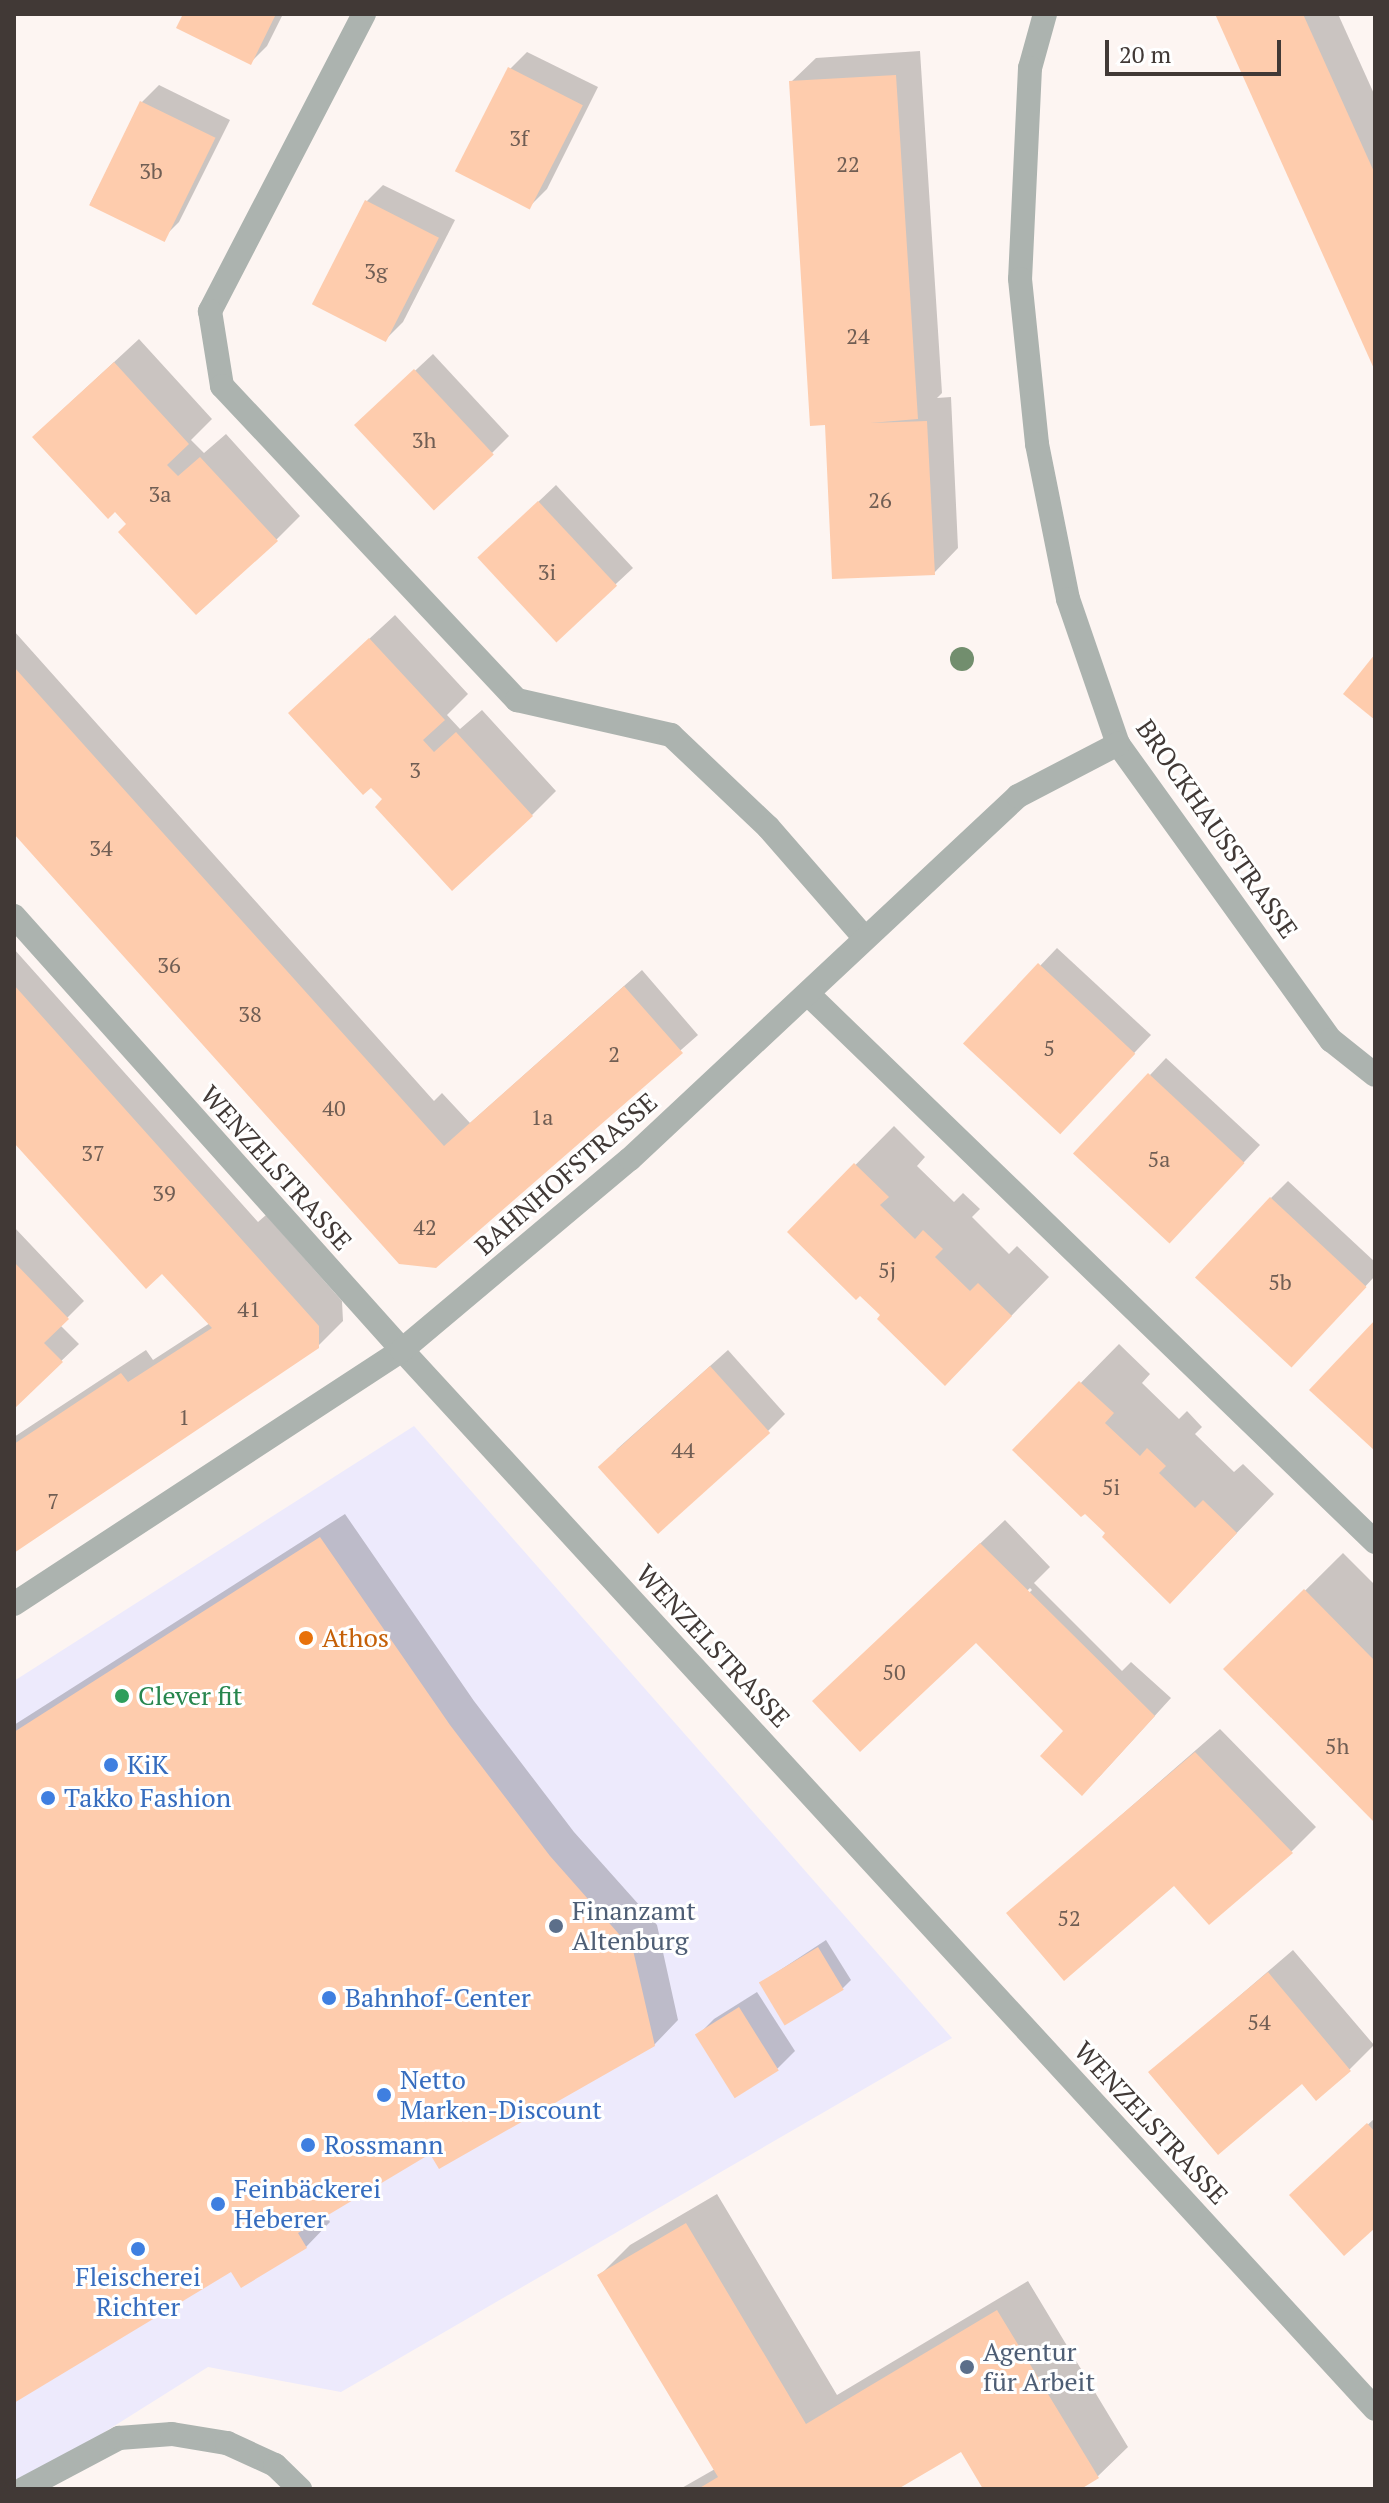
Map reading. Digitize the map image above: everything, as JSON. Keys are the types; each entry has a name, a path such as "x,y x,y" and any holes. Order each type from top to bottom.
{"street":[{"path":"364,14 210,311 222,386 517,700 671,735 768,827 865,938"},
{"name":"BROCKHAUSSTRASSE","path":"1045,14 1030,68 1020,279 1037,444 1068,599 1118,744 1331,1040 1375,1075"},
{"name":"BAHNHOFSTRASSE","path":"14,1604 402,1350 630,1159 809,995 865,938 1018,796 1118,744"},
{"name":"WENZELSTRASSE","path":"14,916 402,1350 1375,2409"},
{"path":"809,995 1375,1542"},
{"path":"23,2489 119,2438 172,2434 227,2443 275,2465 300,2489"}],"shaded area":[{"path":"414,1426 952,2038 341,2392 208,2367 14,2489 14,1681"}],"building":[{"path":"183,14 276,14 251,65 176,28"},
{"path":"1215,14 1303,14 1375,174 1375,371"},
{"path":"508,67 583,105 530,209 455,171"},
{"path":"896,75 918,419 870,423 927,421 935,575 832,579 825,425 810,426 789,81"},
{"path":"140,101 215,138 165,242 89,205"},
{"path":"365,200 439,238 386,342 312,304"},
{"path":"114,362 189,444 167,465 178,476 200,457 278,541 196,615 118,532 126,524 115,512 108,519 32,437"},
{"path":"414,369 494,455 434,510 354,425"},
{"path":"538,501 617,586 556,642 477,558"},
{"path":"369,638 445,720 423,740 434,752 456,732 533,816 452,891 375,807 382,799 371,788 363,795 288,713"},
{"path":"1375,654 1375,720 1343,694"},
{"path":"14,667 444,1146 624,986 683,1053 436,1268 399,1264 14,834"},
{"path":"1038,963 1135,1054 1060,1134 963,1043"},
{"path":"14,985 319,1326 319,1348 14,1553 14,1444 121,1373 128,1382 212,1328 162,1274 146,1289 14,1143"},
{"path":"1148,1073 1245,1163 1170,1243 1073,1153"},
{"path":"854,1163 889,1197 880,1205 915,1239 923,1230 943,1249 935,1257 970,1291 978,1283 1012,1316 945,1386 877,1319 880,1315 860,1296 856,1300 787,1232"},
{"path":"1270,1197 1367,1287 1292,1367 1195,1277"},
{"path":"14,1262 69,1319 44,1343 63,1362 14,1409"},
{"path":"1375,1320 1375,1451 1309,1390"},
{"path":"710,1366 770,1433 658,1534 598,1467"},
{"path":"1079,1381 1114,1413 1105,1423 1140,1456 1147,1448 1166,1466 1159,1473 1195,1508 1203,1500 1237,1533 1170,1604 1102,1537 1105,1533 1085,1514 1081,1517 1012,1450"},
{"name":"Bahnhof-Center","path":"320,1537 450,1725 550,1856 633,1950 655,2046 439,2169 430,2154 298,2233 307,2248 241,2288 231,2272 14,2403 14,1732"},
{"path":"980,1543 1155,1716 1082,1796 1040,1756 1063,1731 976,1643 860,1752 812,1701"},
{"path":"1304,1589 1375,1661 1375,1823 1223,1669"},
{"path":"1195,1752 1293,1853 1209,1925 1174,1886 1064,1981 1006,1913"},
{"path":"818,1947 844,1990 785,2025 759,1983"},
{"path":"1268,1972 1351,2071 1316,2101 1302,2084 1218,2155 1148,2072"},
{"path":"739,2007 779,2071 735,2098 695,2035"},
{"path":"1367,2123 1375,2132 1375,2228 1344,2256 1289,2195"},
{"name":"Agentur für Arbeit","path":"686,2223 806,2424 997,2310 1099,2478 1081,2489 983,2489 961,2452 898,2489 698,2489 718,2477 597,2275"}],"place":[{"name":"Athos","path":"306,1638"},
{"name":"Clever fit","path":"122,1696"},
{"name":"KiK","path":"111,1765"},
{"name":"Takko Fashion","path":"48,1798"},
{"name":"Finanzamt Altenburg","path":"556,1926"},
{"name":"Bahnhof-Center","path":"329,1998"},
{"name":"Netto Marken-Discount","path":"384,2095"},
{"name":"Rossmann","path":"308,2145"},
{"name":"Feinbäckerei Heberer","path":"218,2204"},
{"name":"Fleischerei Richter","path":"138,2249"},
{"name":"Agentur für Arbeit","path":"967,2367"}]}
